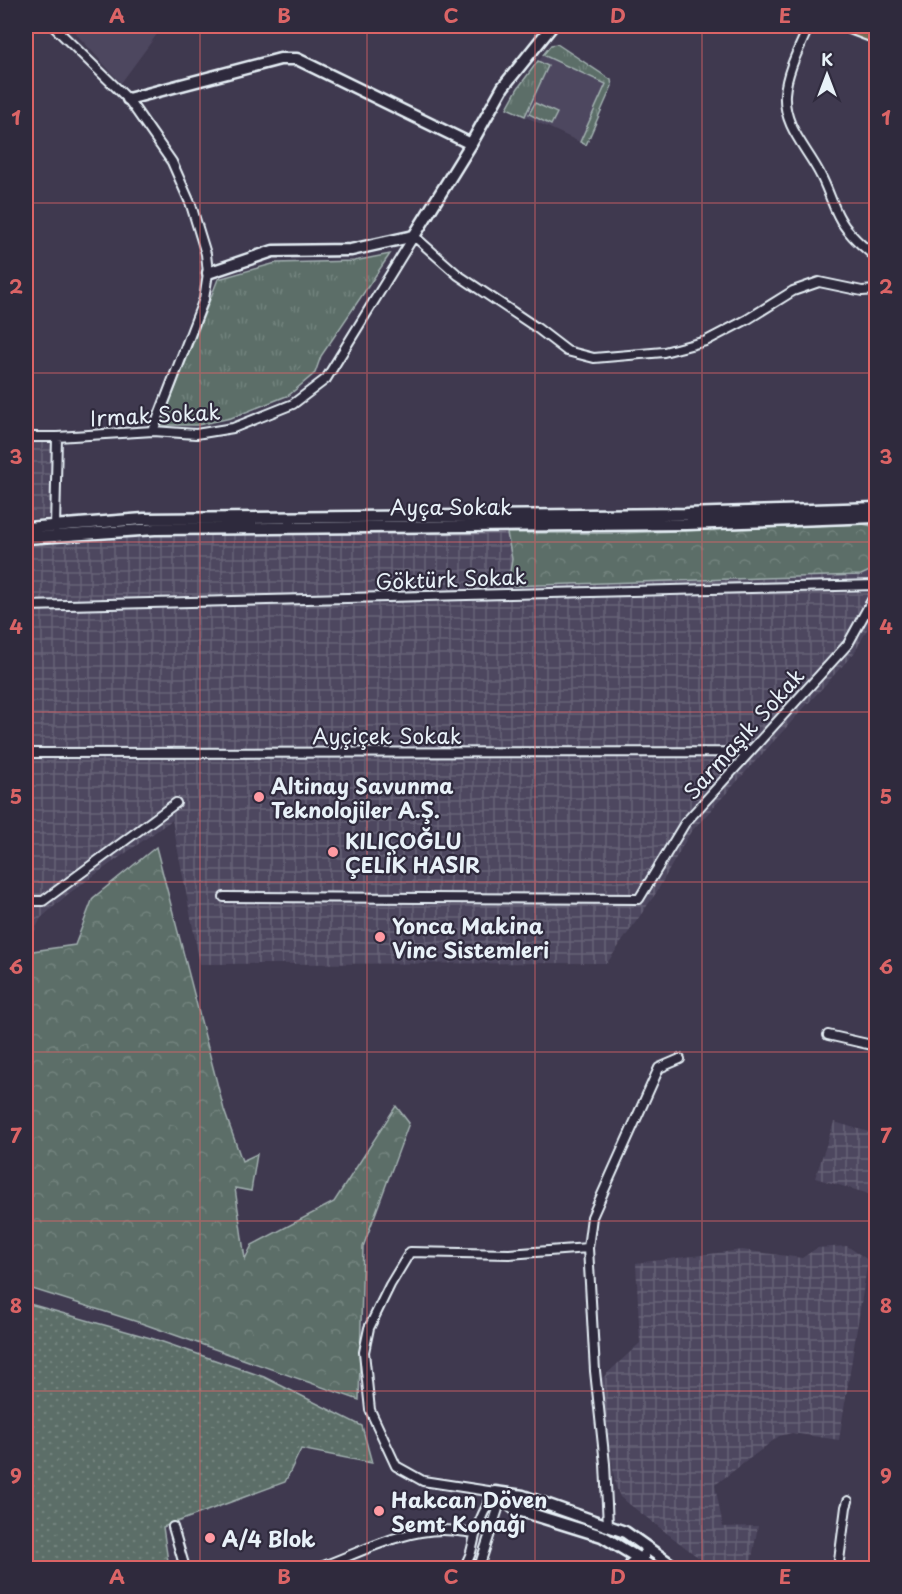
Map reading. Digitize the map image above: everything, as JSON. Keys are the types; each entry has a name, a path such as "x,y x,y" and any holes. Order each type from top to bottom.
{"main road":[{"path":"847,26 876,37"}],"street":[{"path":"53,26 128,99 172,162 191,205 206,254 208,273 204,299 153,431"},
{"path":"208,273 273,250 351,250 414,236 503,87 552,26"},
{"path":"809,26 789,73 785,95 787,116 797,139 821,175 833,207 849,232 876,258"},
{"path":"128,99 280,59 297,59 471,144"},
{"path":"414,236 458,275 567,351 594,358 664,352 706,341 748,319 793,291 819,282 862,291 876,290"},
{"name":"Irmak Sokak","path":"26,436 57,437 153,431 196,434 233,428 293,404 326,379 414,236"},
{"path":"26,528 55,531 57,437"},
{"name":"Ayça Sokak","path":"55,531 876,508"},
{"name":"Ayça Sokak","path":"26,538 55,531 144,519 687,524 876,517"},
{"name":"Göktürk Sokak","path":"26,606 876,585"},
{"name":"Sarmaşık Sokak","path":"225,897 639,899 685,823 848,644 876,593"},
{"name":"Ayçiçek Sokak","path":"26,753 749,753"},
{"path":"26,901 43,901 176,803"},
{"path":"828,1035 876,1046"},
{"path":"608,1525 605,1464 595,1371 588,1248 592,1217 659,1068 680,1059"},
{"path":"588,1248 509,1254 411,1252 390,1285 369,1328 364,1352 370,1410 396,1466 423,1481 523,1496 608,1525 625,1532 649,1547 676,1569"},
{"path":"463,1569 471,1555 486,1505 495,1492"},
{"path":"495,1492 515,1509 602,1536 640,1564"},
{"path":"476,1569 481,1561 498,1509 495,1492"},
{"path":"838,1569 848,1501"},
{"path":"173,1527 185,1569"},
{"path":"318,1569 394,1539 424,1532 442,1530 476,1533"},
{"path":"640,1564 649,1547"},
{"path":"630,1569 632,1563 653,1569"}],"shaded area":[{"path":"69,26 163,26 121,83"},
{"path":"557,44 611,80 612,86 586,145 507,108 518,88 551,45"},
{"path":"26,441 52,441 49,518 26,519"},
{"path":"863,524 876,527 876,613 855,652 690,833 656,893 607,963 200,964 172,820 68,894 41,918 26,948 26,544 218,533 622,533"},
{"path":"834,1122 876,1134 876,1196 815,1178"},
{"path":"847,1246 868,1260 839,1440 792,1433 779,1436 715,1485 723,1527 758,1526 750,1568 712,1568 620,1497 615,1484 600,1380 640,1343 636,1263 742,1250 802,1258 817,1248"}],"green space":[{"path":"557,44 611,80 612,86 586,145 580,142 606,84 543,55 551,45"},
{"path":"538,61 548,66 525,116 507,108 518,88"},
{"path":"535,103 557,113 551,125 529,114"},
{"path":"390,254 321,356 315,373 289,395 231,418 198,425 161,425 218,279 276,263 354,261"},
{"path":"863,524 876,527 876,565 874,569 861,575 508,586 512,559 507,533 622,533"},
{"path":"156,847 224,1110 242,1161 257,1154 251,1191 235,1188 245,1259 252,1245 334,1202 396,1106 409,1123 363,1247 359,1400 141,1323 26,1287 26,952 75,945 93,898"},
{"path":"26,1303 154,1339 264,1377 362,1426 372,1463 301,1449 285,1482 163,1527 169,1568 26,1568"}],"place":[{"name":"Altinay Savunma Teknolojiler A.Ş.","path":"259,797"},
{"name":"KILIÇOĞLU ÇELİK HASIR","path":"333,852"},
{"name":"Yonca Makina Vinc Sistemleri","path":"380,937"},
{"name":"Hakcan Döven Semt Konağı","path":"379,1511"},
{"name":"A/4 Blok","path":"210,1538"}]}
